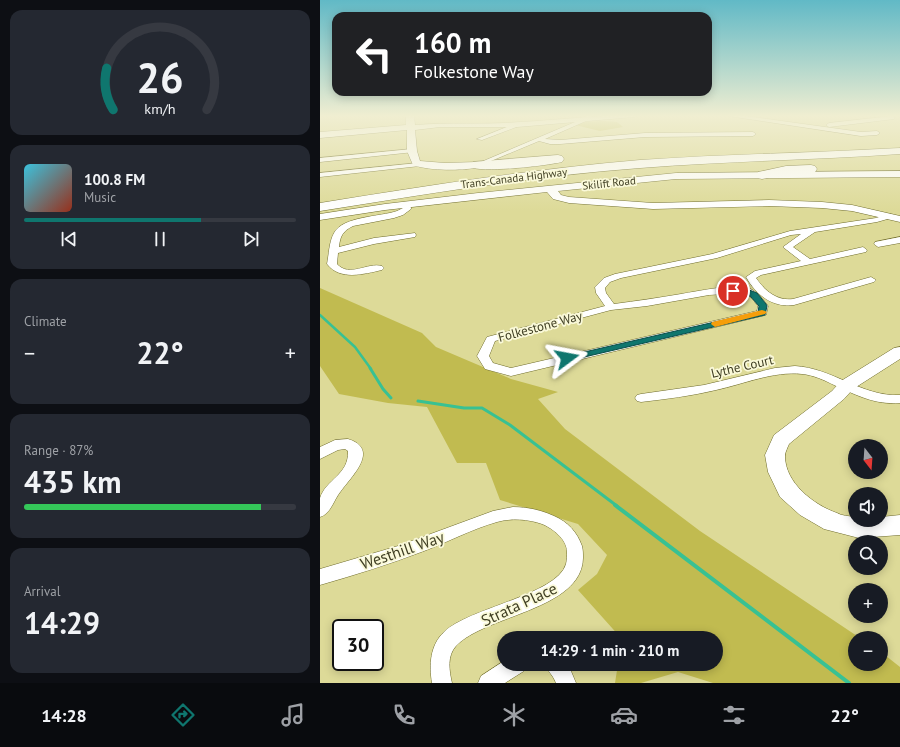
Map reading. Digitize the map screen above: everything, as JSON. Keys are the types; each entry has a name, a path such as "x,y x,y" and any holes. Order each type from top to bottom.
{"highway":[{"name":"Trans-Canada Highway","path":"320,196 441,178 574,164 697,156 900,149"},
{"name":"Trans-Canada Highway","path":"320,207 475,183 592,169 694,160 900,149"},
{"path":"604,156 722,152 838,151"},
{"path":"477,165 497,165 568,158"},
{"path":"762,175 853,167 900,161"}],"street":[{"path":"412,147 416,163 418,165"},
{"path":"320,175 418,165 477,165 520,147"},
{"path":"320,160 412,151"},
{"path":"795,172 900,174"},
{"name":"Skilift Road","path":"320,217 407,204 676,176 762,175"},
{"path":"550,189 557,197 569,200 659,206 725,204 800,204 837,206 900,219"},
{"path":"380,268 355,272 338,269 332,264 338,234 343,228 354,223 400,214 407,209 407,204"},
{"path":"611,307 601,293 600,287 607,280 618,276 714,256 741,249 764,240 815,228 877,220 888,216"},
{"path":"808,262 787,246 815,228"},
{"path":"335,251 374,241 412,235"},
{"path":"878,244 900,240"},
{"path":"863,250 758,273 751,277 754,283 775,301 785,303 794,302 871,280"},
{"name":"Folkestone Way","path":"744,290 754,295 763,306 762,313 511,372 489,366 483,356 491,339 611,307 647,303 709,292 744,290"},
{"path":"900,352 847,385 838,395 781,440 775,455 778,472 788,491 808,509 832,522 859,528 900,525"},
{"name":"Lythe Court","path":"641,398 723,385 789,370 805,370 830,378 877,398 894,400 900,399"},
{"path":"320,454 335,445 348,444 355,449 356,455 353,470 338,484 320,511"},
{"name":"Strata Place","path":"442,683 439,662 446,645 452,637 464,629 516,608 559,586 574,570 576,553 571,538 556,524 528,514 499,515 482,521"},
{"name":"Westhill Way","path":"320,577 402,552 482,521"},
{"path":"488,683 506,671"},
{"path":"561,671 566,683"}],"shaded area":[{"path":"320,288 422,333 436,347 511,379 558,392 538,399 565,429 700,531 850,631 848,631 848,671 888,671 888,658 900,667 900,683 713,683 678,672 641,683 615,683 617,671 723,671 723,631 615,631 578,590 597,574 607,555 578,524 500,500 486,463 457,463 427,407 388,403 339,394 320,366"}],"waterway":[{"path":"320,315 355,347 371,369"},
{"path":"370,368 383,389 391,398"},
{"path":"418,401 464,408 482,408 510,425 617,506"},
{"path":"615,505 849,683"}],"slow traffic":[{"path":"715,324 762,312"}],"route":[{"path":"567,358 762,313 763,306 754,295 744,290 733,291"}]}
